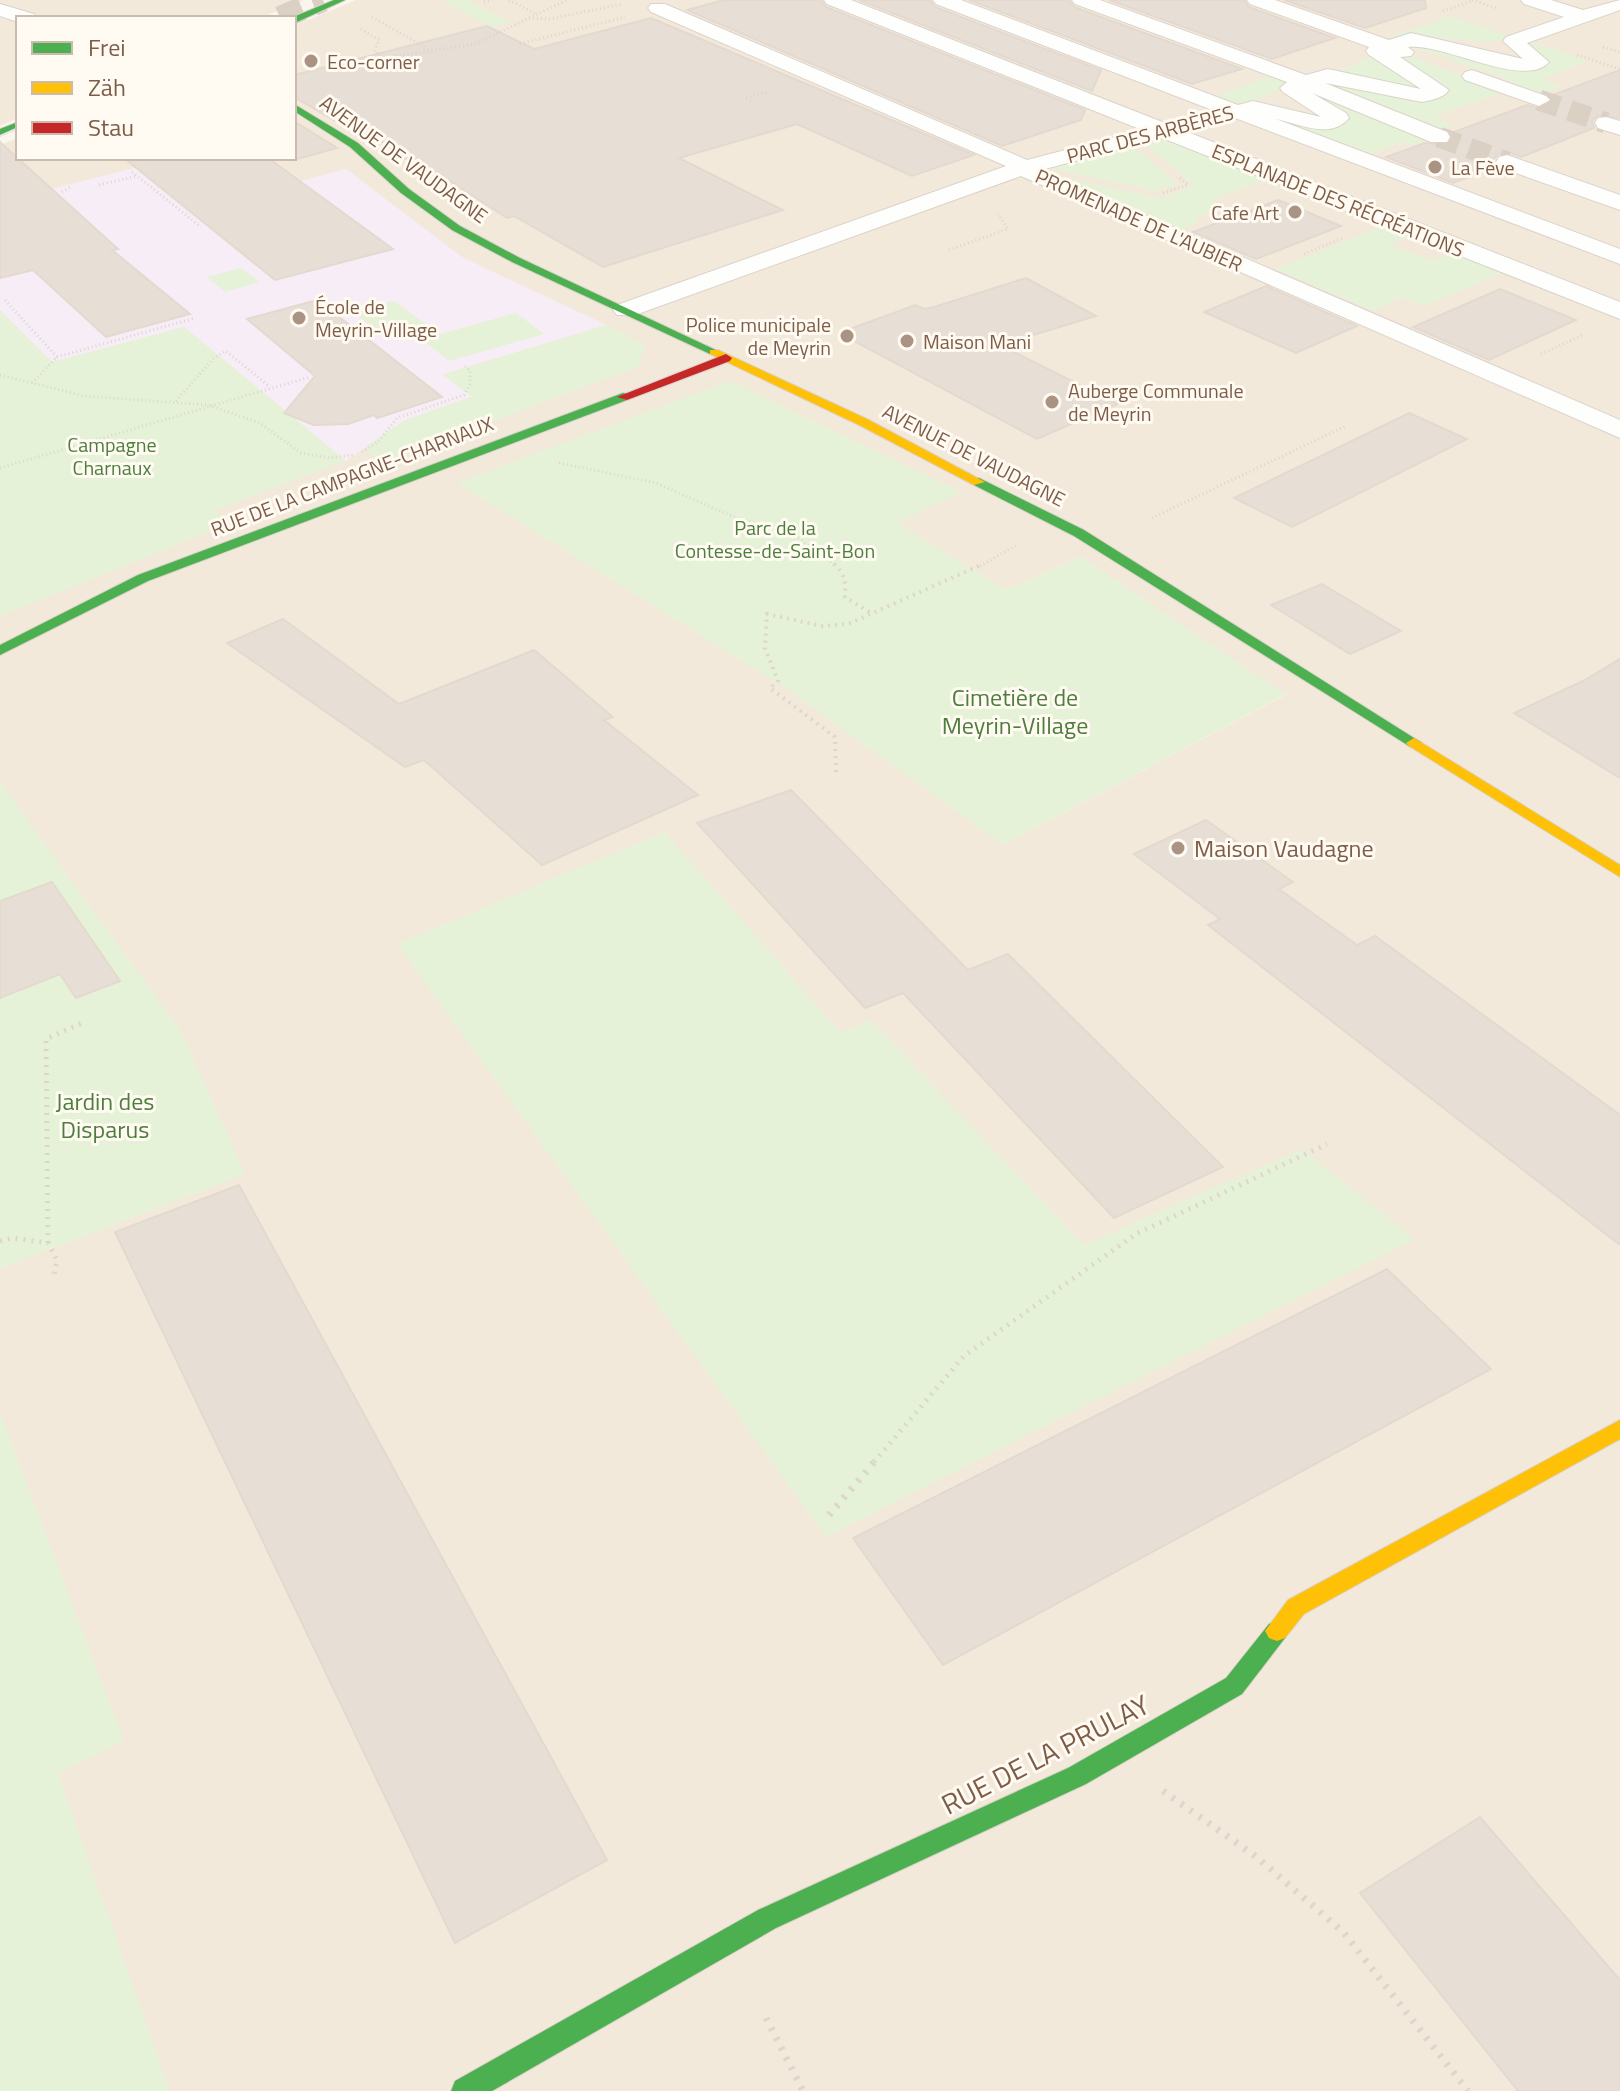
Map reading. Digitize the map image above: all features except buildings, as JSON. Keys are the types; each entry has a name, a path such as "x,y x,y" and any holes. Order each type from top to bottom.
{"street":[{"path":"276,16 313,0"},
{"path":"296,19 341,0"},
{"name":"ESPLANADE DES RÉCRÉATIONS","path":"834,0 1620,311"},
{"name":"ESPLANADE DES RÉCRÉATIONS","path":"943,0 1620,257"},
{"path":"1082,0 1265,66 1439,137"},
{"path":"1257,0 1539,100"},
{"path":"1531,0 1585,17"},
{"path":"1304,83 1328,75 1422,96 1439,90 1376,51 1411,39 1526,66 1539,62 1513,41 1620,4"},
{"name":"PROMENADE DE L'AUBIER","path":"658,8 1620,430"},
{"path":"0,10 20,16"},
{"name":"PARC DES ARBÈRES","path":"626,310 1025,167 1253,107 1324,124 1338,118 1290,88 1304,83"},
{"name":"AVENUE DE VAUDAGNE","path":"296,108 354,145 405,191 456,228 516,260 902,441 1079,533 1620,872"},
{"path":"1507,162 1620,203"},
{"name":"RUE DE LA CAMPAGNE-CHARNAUX","path":"0,651 143,578 726,358"},
{"name":"RUE DE LA PRULAY","path":"465,2091 767,1919 1077,1776 1221,1694 1234,1686 1296,1607 1620,1429"}],"path":[{"path":"484,2 492,0"},
{"path":"509,0 537,15"},
{"path":"384,58 434,53 475,44 567,0"},
{"path":"529,18 549,19 625,4 658,8"},
{"path":"520,44 658,8"},
{"path":"361,11 434,53"},
{"path":"355,26 379,40 374,52 405,70"},
{"path":"132,172 201,227"},
{"path":"99,185 137,176"},
{"path":"949,250 1008,229 978,183"},
{"path":"62,192 72,186"},
{"path":"5,300 57,357"},
{"path":"31,385 57,357 195,318"},
{"path":"1493,375 1592,331"},
{"path":"176,401 213,359 226,351 271,388"},
{"path":"0,375 31,385 92,397 176,401 210,407 244,416 297,454 329,459 358,454 378,442 397,418 464,395 470,384 470,371 465,366"},
{"path":"0,468 310,377"},
{"path":"1152,518 1346,426"},
{"path":"358,454 369,462"},
{"path":"556,463 656,483 736,518 790,532 823,553 842,571 846,584 845,597 872,613"},
{"path":"836,772 835,737 770,688 778,681 765,653 763,627 767,614 822,626 848,624 968,572 1018,545"},
{"path":"54,1275 57,1260 48,1243 46,1039 82,1023"},
{"path":"829,1515 964,1356 1136,1234 1327,1144"},
{"path":"0,1241 12,1238 48,1243"},
{"path":"1156,1786 1258,1858 1344,1933 1468,2091"},
{"path":"766,2018 803,2091"}],"shaded area":[{"path":"0,0 304,0 265,16 16,16 16,119 0,126"},
{"path":"356,0 1620,0 1620,2091 0,2091 0,145 16,139 16,160 296,160 296,25","holes":["1081,557 1285,695 1003,845 1006,590"]},
{"name":"École de Meyrin-Village","path":"142,166 194,209 346,169 462,257 606,325 444,374 473,396 405,420 346,461 184,327 52,362 0,310 0,188 32,194"}],"green space":[{"path":"442,0 468,0 510,23 491,27"},
{"path":"1445,15 1513,37 1485,41 1427,37 1399,41 1393,37 1434,23"},
{"path":"1525,40 1589,61 1542,79 1561,86 1539,94 1495,74 1403,45 1413,42 1527,69 1519,42"},
{"path":"1392,50 1505,91 1433,117 1454,125 1438,131 1385,105 1316,82 1329,78 1422,99 1447,91 1384,52"},
{"path":"1375,54 1430,89 1419,93 1334,74"},
{"path":"1277,74 1296,83 1237,108 1209,98"},
{"path":"1306,87 1432,139 1415,145 1403,142 1370,154 1335,141 1329,143 1255,110 1344,119 1297,89"},
{"path":"1162,134 1268,176 1266,180 1212,200 1225,207 1193,219 1198,223 1172,233 1038,172 1161,198 1194,185 1139,140"},
{"path":"1129,143 1179,184 1156,191 1039,166"},
{"path":"1389,224 1405,230 1409,236 1390,245 1432,261 1461,255 1506,271 1424,306 1401,298 1373,311 1276,269"},
{"path":"241,268 260,282 225,292 207,277"},
{"path":"394,301 430,327 389,339 353,312"},
{"name":"Campagne Charnaux","path":"0,310 52,362 184,327 346,461 214,510 230,523 0,616"},
{"path":"516,313 544,334 449,361 421,339"},
{"path":"606,325 645,345 638,367 380,463 365,447 405,420 472,397 443,375"},
{"path":"730,381 961,492 897,523 1006,590 1081,557 1286,694 1003,845 787,689 457,483"},
{"name":"Jardin des Disparus","path":"0,782 181,1031 245,1174 0,1269"},
{"path":"665,832 841,1033 871,1020 1084,1245 1302,1149 1415,1239 826,1537 397,944"},
{"path":"0,1412 124,1741 58,1773 170,2091 0,2091"}],"tunnel":[{"path":"285,16 323,0"},
{"path":"1539,100 1606,123"},
{"path":"1439,137 1507,162"}],"tram line":[{"path":"0,136 16,129"}],"traffic: fast":[{"path":"296,19 341,0"},
{"path":"296,108 354,145 405,191 456,228 516,260 714,352"},
{"path":"0,132 16,126"},
{"path":"0,651 143,578 623,397"},
{"path":"979,482 1079,533 1414,743"},
{"path":"465,2091 767,1919 1077,1776 1234,1686 1277,1631"}],"traffic: slow":[{"path":"714,352 863,422 979,482"},
{"path":"1414,743 1620,872"},
{"path":"1277,1631 1296,1607 1620,1429"}],"traffic: jam":[{"path":"623,397 726,358"}],"place":[{"name":"Eco-corner","path":"311,61"},
{"name":"La Fève","path":"1435,167"},
{"name":"Cafe Art","path":"1295,212"},
{"name":"École de Meyrin-Village","path":"299,318"},
{"name":"Police municipale de Meyrin","path":"847,336"},
{"name":"Maison Mani","path":"907,341"},
{"name":"Auberge Communale de Meyrin","path":"1052,402"},
{"name":"Maison Vaudagne","path":"1178,848"}],"park label":[{"name":"Parc de la Contesse-de-Saint-Bon","path":"775,538"},
{"name":"Cimetière de Meyrin-Village","path":"1015,711"}]}
